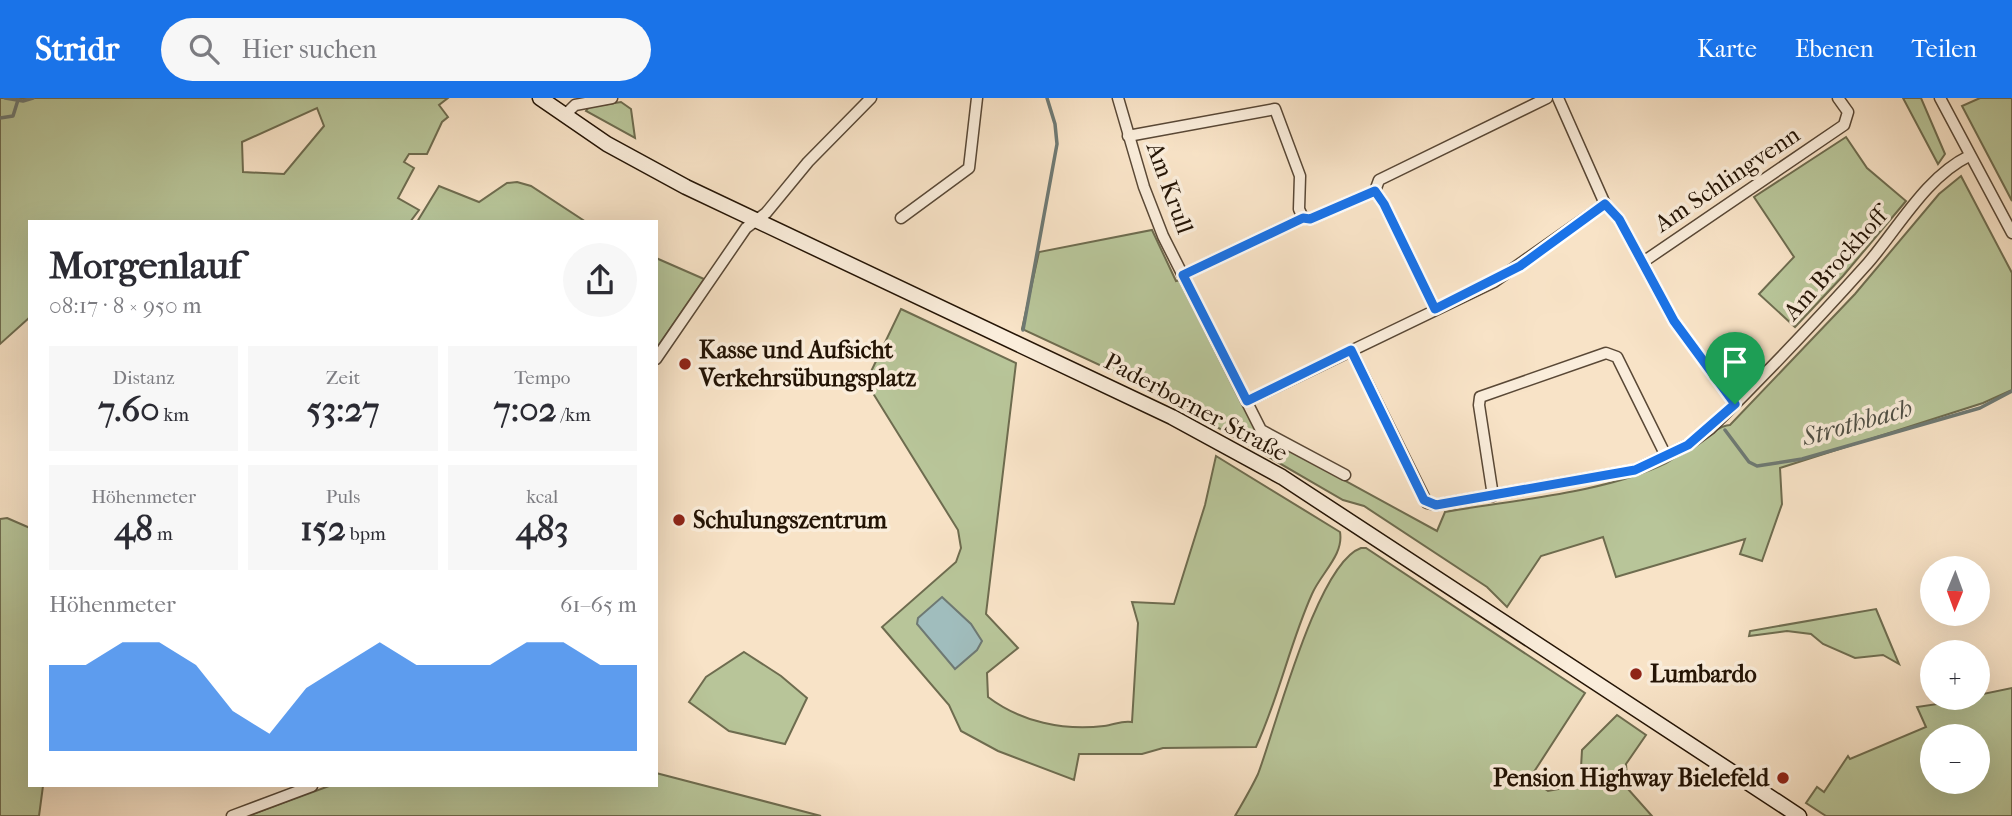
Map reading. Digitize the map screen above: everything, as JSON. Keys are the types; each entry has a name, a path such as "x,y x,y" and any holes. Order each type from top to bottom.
{"main road":[{"name":"Paderborner Straße","path":"540,98 636,161 755,220 1172,416 1282,477 1799,816"}],"street":[{"path":"564,116 575,105 612,98"},
{"path":"658,356 746,229 872,98"},
{"path":"901,218 969,168 977,98"},
{"name":"Am Krull","path":"1118,98 1144,187 1183,275 1261,430 1345,475"},
{"path":"1183,275 1303,218 1310,219 1375,191 1379,180 1547,98"},
{"path":"1558,98 1605,204 1619,219 1674,321 1735,404"},
{"name":"Am Schlingvenn","path":"1643,262 1844,125 1848,112 1838,98"},
{"path":"1940,98 2012,233"},
{"path":"1128,136 1275,109 1300,176 1299,209 1303,218"},
{"name":"Am Brockhoff","path":"1351,350 1424,500 1436,505 1605,478 1635,470 1666,456 1710,429 1849,285 1933,183 1950,167 1969,156"},
{"path":"1375,191 1435,309"},
{"path":"1247,401 1520,266 1605,204"},
{"path":"1493,496 1480,397 1606,353 1617,357 1666,456"},
{"path":"232,816 309,787"}],"green space":[{"path":"0,98 448,98 439,105 448,117 442,122 427,154 409,154 404,162 414,168 398,198 419,210 412,220 28,220 28,319 0,344","holes":["317,108 324,126 284,174 243,172 242,142"]},
{"path":"1903,98 1921,98 1945,154 1938,164"},
{"path":"1980,98 2012,98 2012,201 1962,106"},
{"path":"621,102 631,109 635,138 586,111 589,107"},
{"path":"1846,137 1867,168 1906,201 1843,276 1795,327 1759,294 1794,257 1754,197"},
{"path":"1961,176 2012,273 2012,390 1983,403 1780,468 1782,504 1762,561 1740,554 1745,539 1616,577 1603,537 1541,556 1507,607 1487,587 1364,506 1343,500 1191,412 1190,407 1022,329 1039,252 1152,230 1176,281 1181,280 1258,433 1437,531 1445,512 1587,489 1642,473 1666,463 1716,430 1730,425 1855,294 1939,194"},
{"path":"517,182 531,186 583,220 418,220 439,186 479,202 507,183"},
{"path":"658,259 704,279 658,346"},
{"path":"901,309 1016,363 986,614 1018,648 987,673 988,697 1014,713 1058,726 1089,727 1132,722 1138,623 1132,602 1174,604 1205,505 1216,456 1340,532 1339,548 1316,586 1304,613 1256,747 1163,748 1142,754 1079,754 1074,780 998,751 961,731 949,705 882,627 956,562 961,548 958,530 866,382"},
{"path":"7,518 28,527 28,787 43,787 39,816 0,816 0,519"},
{"path":"1361,548 1366,548 1585,693 1530,778 1548,791 1580,785 1582,750 1617,715 1646,735 1626,764 1628,789 1652,816 1235,816 1258,774 1286,687 1314,614 1329,583 1345,560"},
{"path":"1876,609 1899,664 1883,655 1855,658 1823,644 1811,634 1787,631 1749,636 1750,631"},
{"path":"744,652 781,676 807,698 785,744 729,731 689,702 706,677"},
{"path":"2012,688 2012,816 1826,816 1806,803 1817,787 1824,792 1848,756 1850,759 1920,730 1920,794 1990,794 1990,724 1925,724 1917,707 1920,707 1920,710 1990,710 1990,693"},
{"path":"658,774 821,816 248,816 326,787 658,787"}],"water":[{"path":"942,597 971,624 982,641 977,650 955,669 917,624 918,618"}],"waterway":[{"path":"5,98 23,101 33,98"},
{"path":"1023,330 1057,144 1055,124 1047,98"},
{"path":"0,118 13,116 18,100"},
{"name":"Strothbach","path":"1725,430 1749,462 1757,466 1802,459 1980,408 2012,391"}],"place":[{"name":"Kasse und Aufsicht Verkehrsübungsplatz","path":"685,364"},
{"name":"Schulungszentrum","path":"679,520"},
{"name":"Lumbardo","path":"1636,674"},
{"name":"Pension Highway Bielefeld","path":"1783,778"}],"route":[{"path":"1375,191 1384,204 1435,309 1520,266 1605,204 1619,219 1674,321 1735,404 1710,429 1688,445 1635,470 1605,478 1432,505 1424,500 1351,350 1247,401 1183,275 1303,218 1310,219 1375,191"}]}
